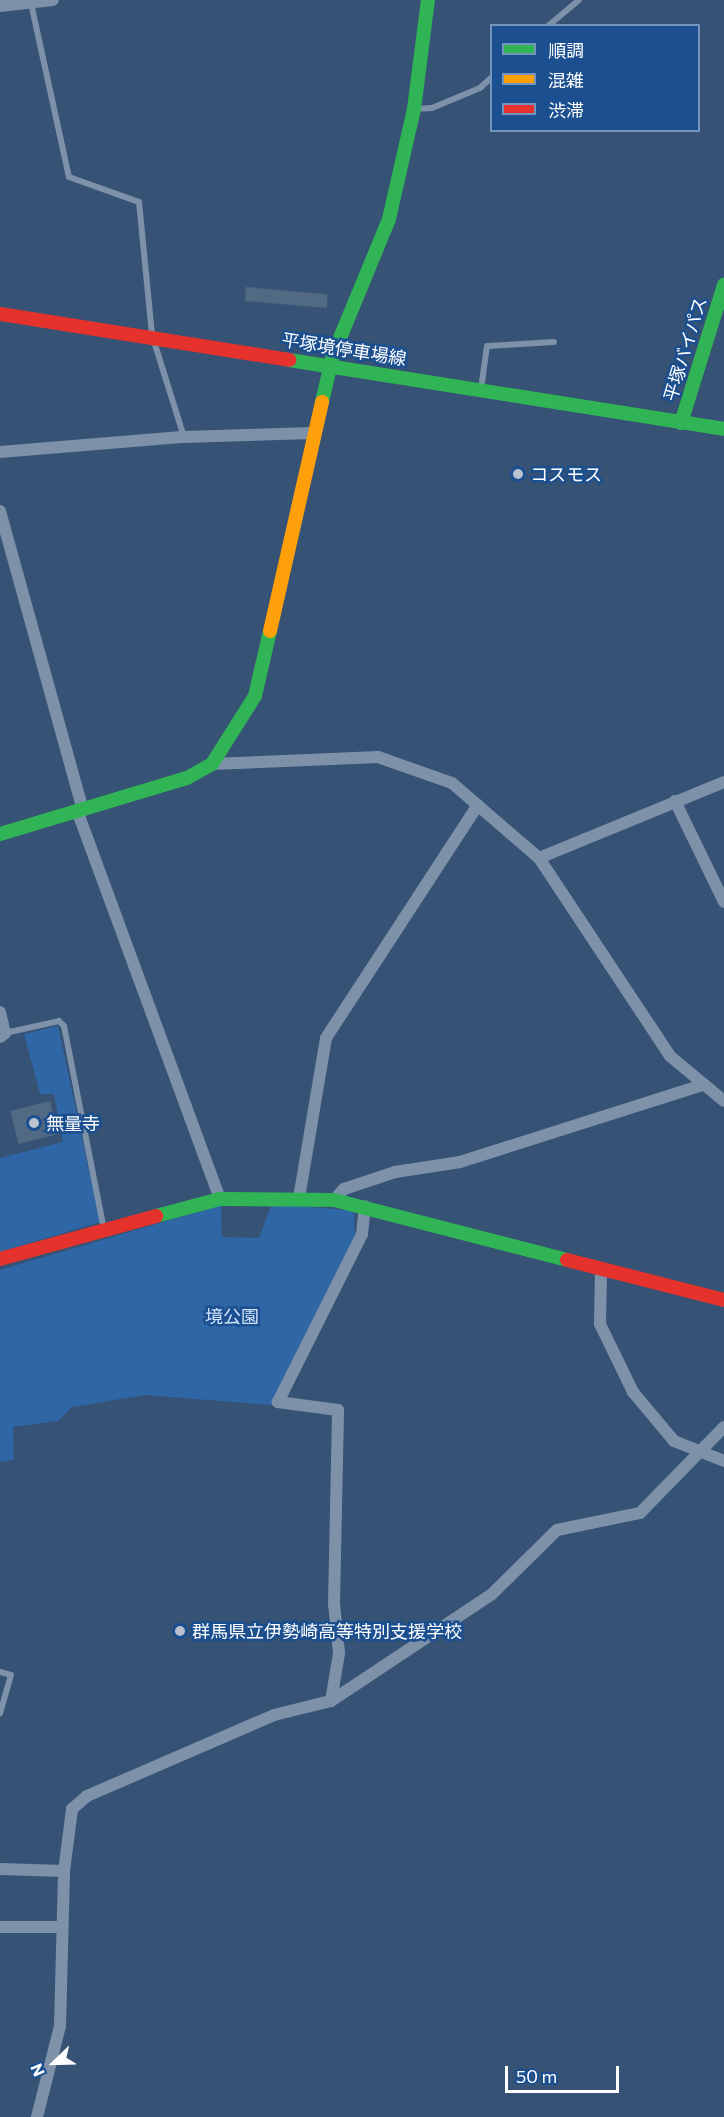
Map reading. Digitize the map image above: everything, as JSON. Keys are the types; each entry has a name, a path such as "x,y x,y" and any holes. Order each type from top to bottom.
{"street":[{"path":"0,6 53,0"},
{"path":"212,764 255,696 331,365 389,219 414,109 428,0"},
{"name":"平塚バイパス","path":"681,423 724,285"},
{"name":"平塚境停車場線","path":"0,314 724,429"},
{"path":"0,452 184,437 314,433"},
{"path":"0,511 80,812 220,1199"},
{"path":"0,834 80,812 187,778 212,764 378,757 452,783 539,858 670,1056 700,1086 721,1095"},
{"path":"539,858 724,782"},
{"path":"675,801 724,902"},
{"path":"299,1198 326,1038 478,805"},
{"path":"0,1012 2,1035"},
{"path":"334,1200 344,1189 395,1172 460,1162 700,1086"},
{"path":"0,1259 220,1199 299,1198 334,1200 365,1206 724,1300"},
{"path":"331,1701 339,1653 334,1604 338,1410 278,1402 362,1234 365,1206"},
{"path":"601,1269 600,1324 633,1392 674,1441 724,1461"},
{"path":"37,2117 60,2026 64,1871 72,1809 87,1796 274,1715 331,1701 492,1594 557,1530 640,1513 724,1427"},
{"path":"0,1869 64,1871"},
{"path":"0,1927 62,1927"}],"lane":[{"path":"550,24 579,0"},
{"path":"31,3 69,177 139,202 153,338 184,437"},
{"path":"414,109 432,108 480,88 490,79"},
{"path":"481,390 487,346 554,342"},
{"path":"2,1035 59,1021 64,1026 104,1229"},
{"path":"0,1672 11,1675 0,1713"}],"green space":[{"path":"58,1026 100,1222 0,1252 0,1158 63,1142 54,1094 40,1094 24,1034"},
{"name":"境公園","path":"272,1203 354,1211 355,1237 271,1405 144,1395 72,1407 58,1421 13,1427 14,1460 0,1462 0,1270 221,1205 222,1237 259,1238"}],"building":[{"path":"246,287 328,294 326,308 245,301"},
{"name":"無量寺","path":"50,1101 58,1134 18,1144 10,1111"}],"traffic: fast":[{"path":"322,402 333,355 389,219 414,109 428,0"},
{"path":"681,423 724,285"},
{"path":"289,360 724,429"},
{"path":"0,834 187,778 212,764 255,696 270,631"},
{"path":"156,1216 220,1199 334,1200 567,1260"}],"traffic: slow":[{"path":"270,631 322,402"}],"traffic: jam":[{"path":"0,314 289,360"},
{"path":"0,1259 156,1216"},
{"path":"567,1260 724,1300"}],"place":[{"name":"コスモス","path":"518,474"},
{"name":"無量寺","path":"34,1123"},
{"name":"群馬県立伊勢崎高等特別支援学校","path":"180,1631"}]}
